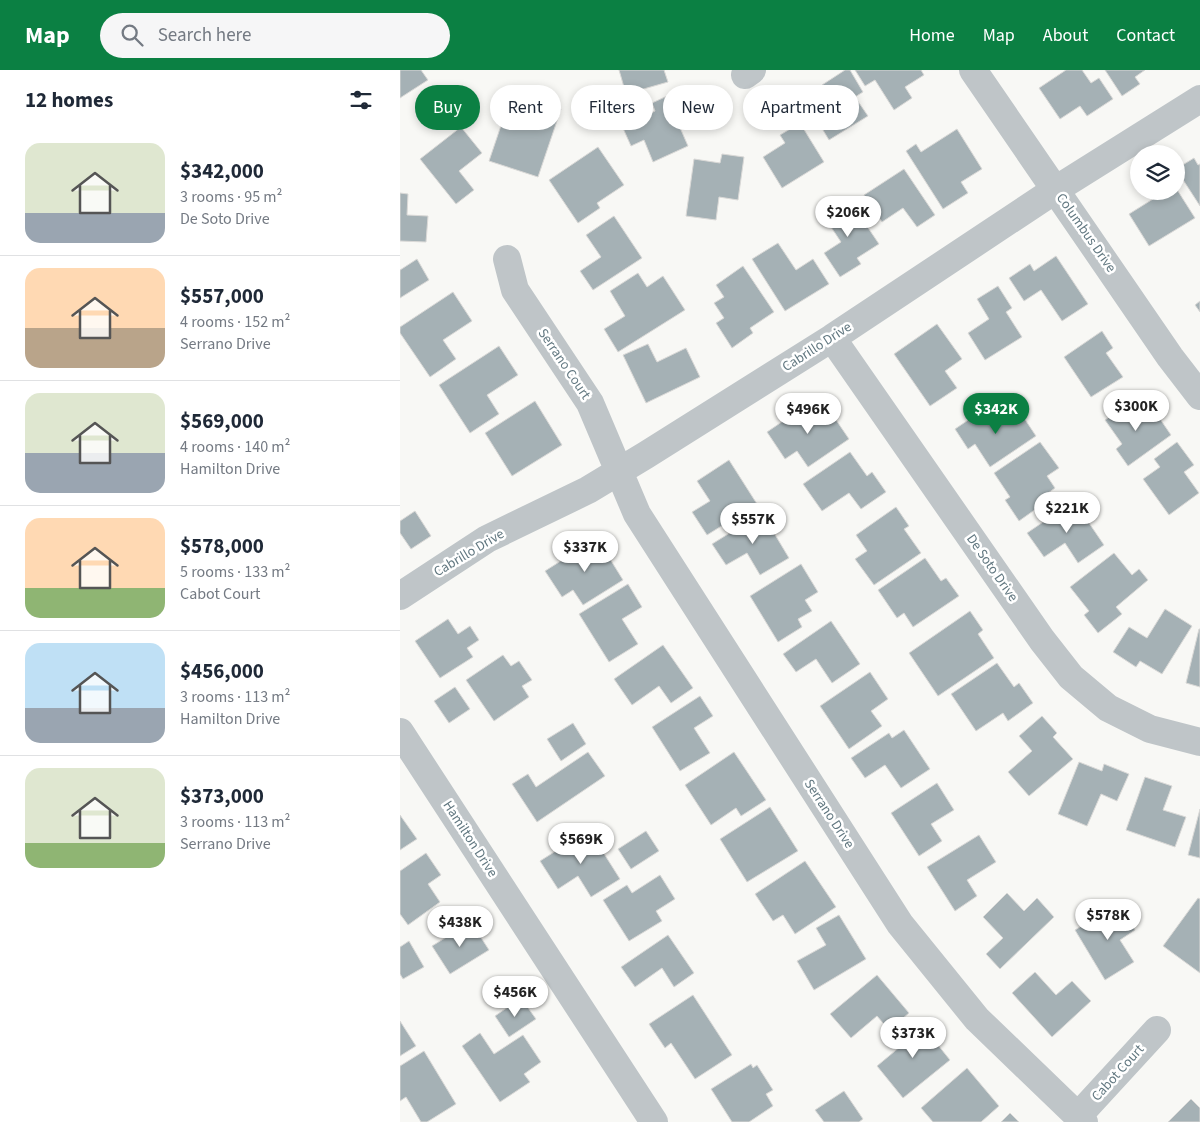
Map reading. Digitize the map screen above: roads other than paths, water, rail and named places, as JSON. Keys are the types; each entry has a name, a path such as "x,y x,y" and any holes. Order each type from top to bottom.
{"street":[{"name":"Columbus Drive","path":"973,70 1170,357 1200,396"},
{"name":"Cabrillo Drive","path":"400,596 487,539 588,490 619,472 832,338 1055,190 1200,99"},
{"name":"Serrano Court","path":"508,259 515,290 590,403 619,472"},
{"name":"De Soto Drive","path":"832,338 1042,640 1072,677 1108,708 1150,729 1200,742"},
{"name":"Serrano Drive","path":"619,472 637,514 900,924 977,1020 1081,1119"},
{"name":"Hamilton Drive","path":"400,732 654,1122"},
{"name":"Cabot Court","path":"1081,1119 1157,1030"}]}
